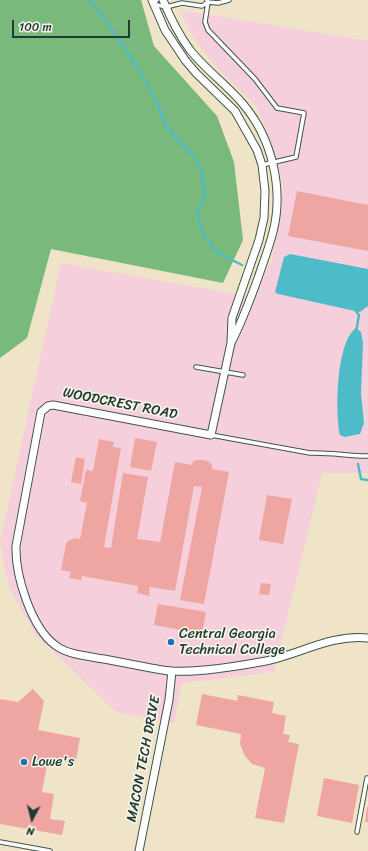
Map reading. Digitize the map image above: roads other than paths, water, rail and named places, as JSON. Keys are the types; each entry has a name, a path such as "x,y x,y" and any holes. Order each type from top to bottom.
{"street":[{"path":"154,1 165,30 185,60 196,73 235,111 257,150 262,165 265,191 264,218 259,240 232,318 231,343 211,435"},
{"path":"164,3 191,51 250,112 262,134 273,162 277,188 276,216 273,232 242,321 231,343"},
{"name":"WOODCREST ROAD","path":"211,435 53,405 48,406 40,412 17,536 16,557 19,577 40,629 48,639 60,648 75,654 172,671 211,669 265,661 287,656 336,639 349,637 368,638"},
{"name":"MACON TECH DRIVE","path":"139,851 169,700 172,671"}],"lane":[{"path":"207,1 218,3 229,0"},
{"path":"154,1 202,6 207,1"},
{"path":"207,1 205,22 208,30 256,79 277,108 304,113 296,157 262,165"},
{"path":"196,366 243,375"},
{"path":"211,435 310,453 323,452 350,456 368,456"},
{"path":"357,832 367,778"},
{"path":"0,842 50,851"}],"water":[{"path":"290,254 368,269 368,306 360,312 278,294 275,292 284,257"},
{"path":"356,328 361,332 363,343 361,393 364,423 360,434 345,437 340,435 338,424 339,378 344,347 349,336"}],"waterway":[{"path":"89,0 102,15 140,71 158,105 165,124 195,158 202,172 205,197 197,212 203,234 218,253 242,265"},
{"path":"355,310 359,315 356,332"},
{"path":"358,464 361,479 368,480"}],"place":[{"name":"Central Georgia Technical College","path":"171,642"},
{"name":"Lowe's","path":"24,762"}]}
